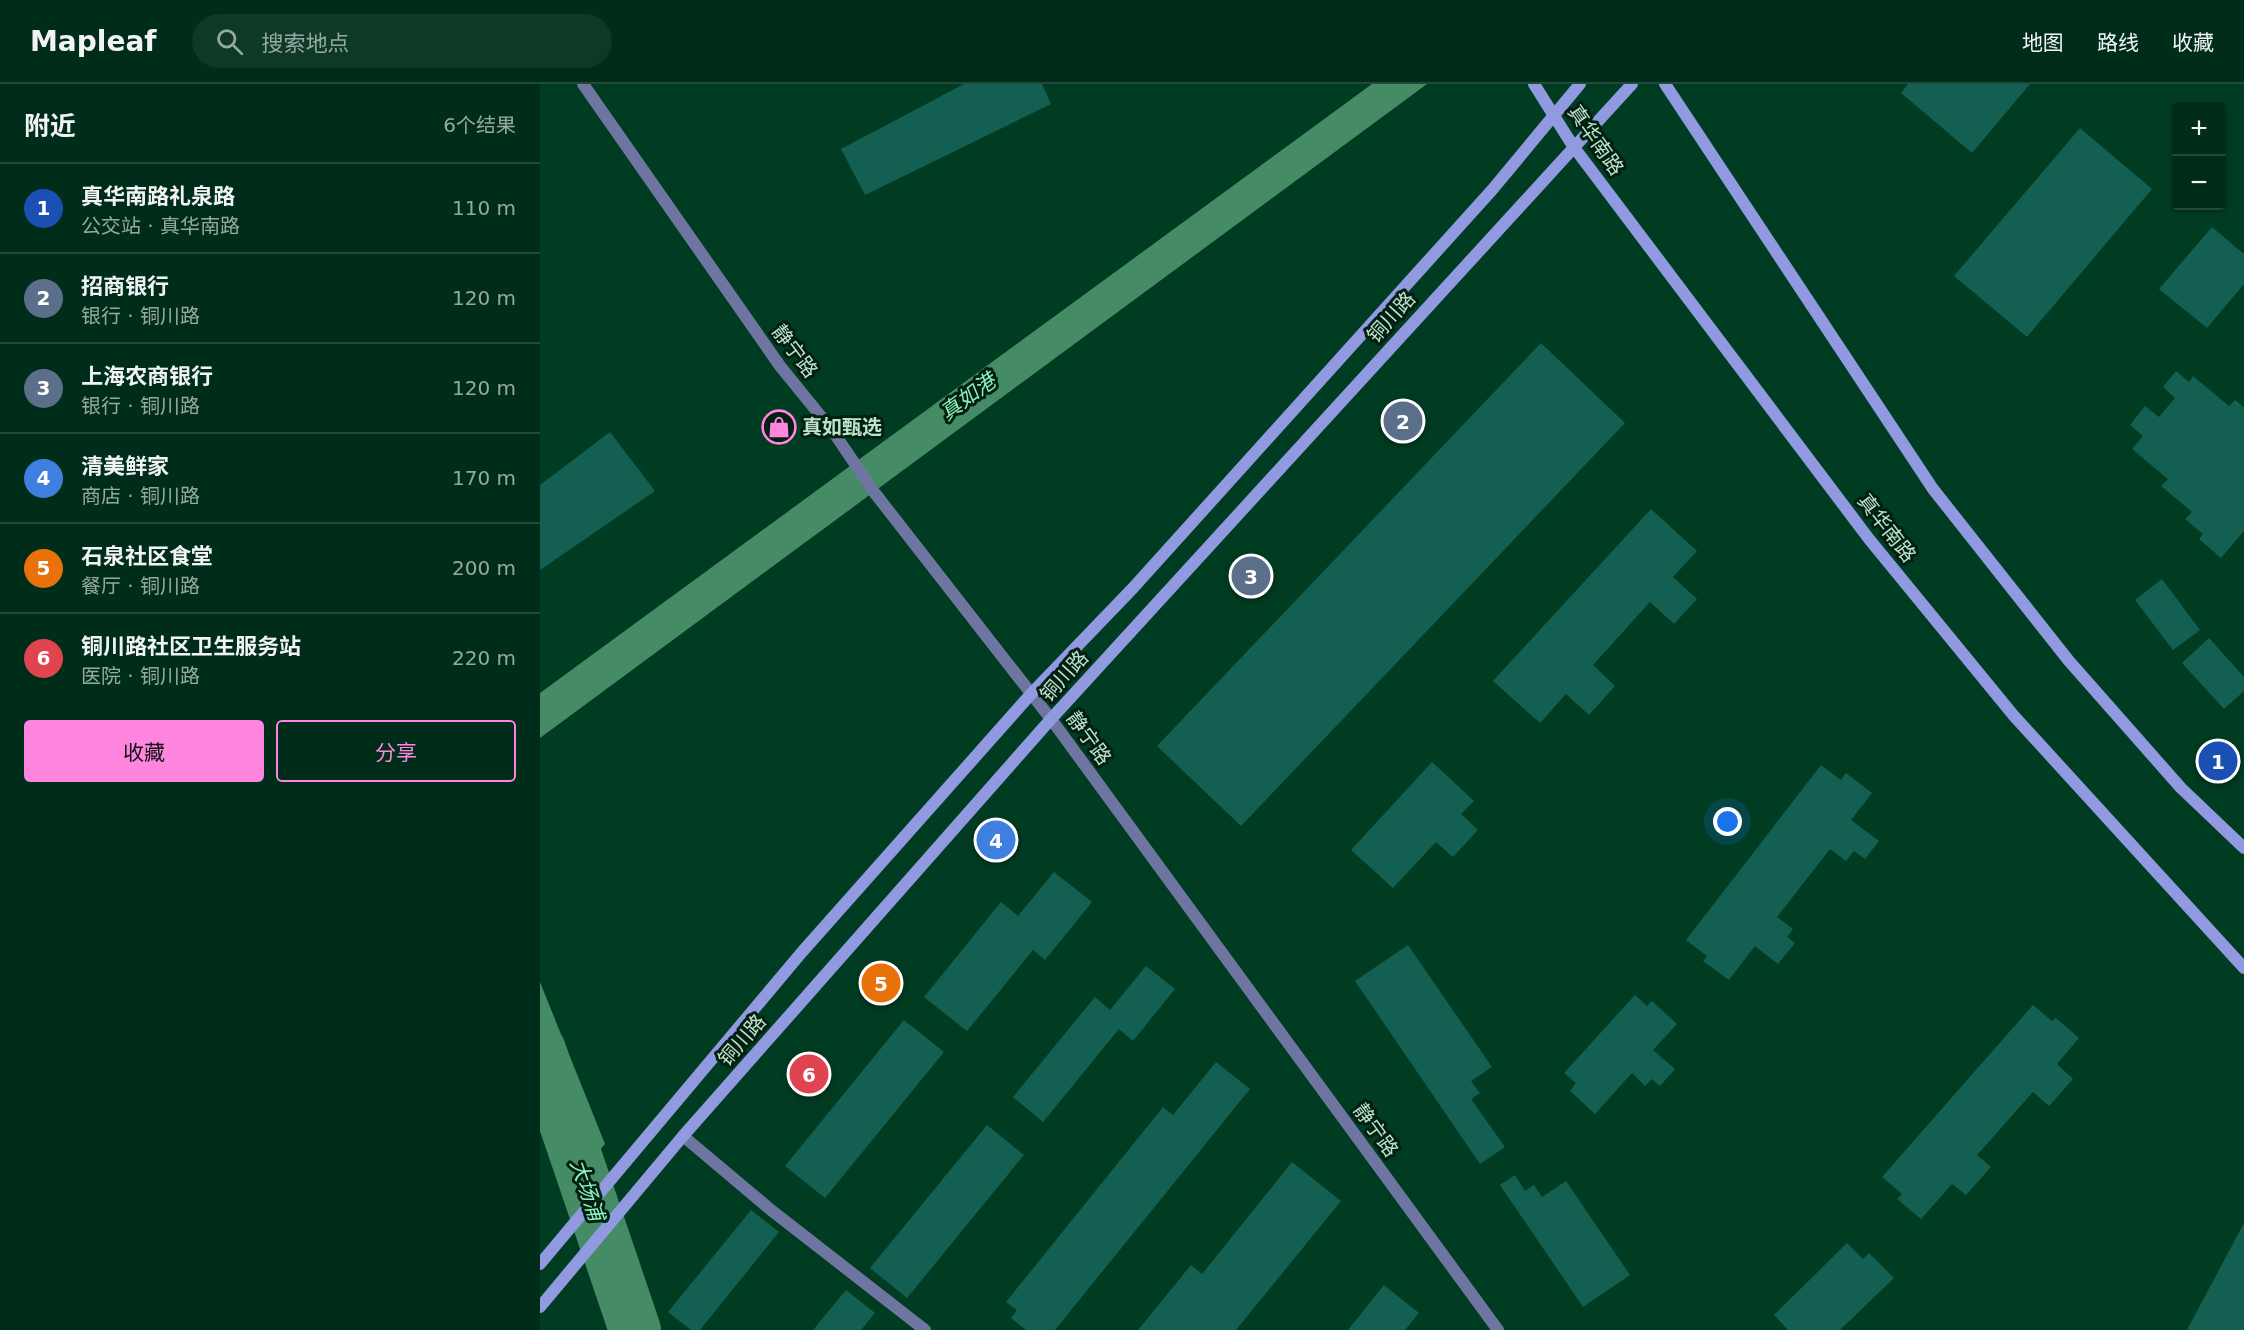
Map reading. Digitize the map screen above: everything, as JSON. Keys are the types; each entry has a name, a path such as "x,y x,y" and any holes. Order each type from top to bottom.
{"main road":[{"name":"真华南路","path":"1534,84 1573,146 1891,565 2014,716 2244,968"},
{"name":"铜川路","path":"540,1264 802,952 1031,694 1141,580 1492,190 1580,84"},
{"name":"铜川路","path":"540,1307 683,1136 1051,719 1632,84"},
{"path":"1665,84 1933,489 2069,661 2181,788 2244,848"}],"street":[{"name":"静宁路","path":"583,84 780,366 832,430 874,492 1051,719 1498,1330"},
{"path":"683,1136 771,1210 925,1330"}],"water":[{"name":"真如港","path":"1372,84 1427,84 540,738 540,693"},
{"path":"540,982 605,1144 565,1190 540,1117"},
{"path":"627,1254 656,1330 617,1330 615,1272"}],"building":[{"path":"964,84 1042,84 1051,104 865,195 841,149"},
{"path":"1908,84 2030,84 1972,153 1901,93"},
{"path":"2080,128 2152,189 2027,337 1954,276"},
{"path":"2212,227 2244,254 2244,284 2207,328 2159,289"},
{"path":"1541,343 1625,423 1241,826 1157,746"},
{"path":"2176,371 2189,382 2193,376 2229,406 2235,400 2244,407 2244,531 2221,558 2199,539 2203,534 2185,519 2192,512 2161,486 2168,479 2132,449 2143,436 2130,425 2145,406 2159,417 2175,398 2163,387"},
{"path":"610,432 655,491 540,570 540,485"},
{"path":"1651,509 1697,551 1673,577 1697,599 1674,624 1650,602 1593,665 1615,686 1589,715 1566,694 1540,723 1493,681"},
{"path":"2162,579 2200,630 2173,650 2135,600"},
{"path":"2209,638 2244,677 2244,691 2224,709 2182,663"},
{"path":"1432,762 1474,801 1461,814 1478,830 1453,857 1436,842 1393,888 1351,850"},
{"path":"1821,765 1841,780 1846,773 1872,793 1851,820 1879,841 1865,859 1854,851 1846,861 1830,849 1777,917 1793,929 1787,937 1795,943 1778,964 1755,946 1729,980 1703,961 1707,956 1686,940"},
{"path":"1054,872 1092,902 1045,960 1033,950 967,1031 924,997 1001,902 1018,916"},
{"path":"1408,945 1492,1067 1471,1081 1480,1093 1471,1099 1505,1147 1480,1164 1355,981"},
{"path":"1146,966 1175,989 1133,1041 1119,1029 1043,1122 1013,1097 1095,997 1110,1010"},
{"path":"1635,995 1647,1006 1652,1001 1677,1024 1653,1050 1675,1069 1660,1086 1652,1079 1645,1086 1632,1073 1595,1114 1570,1091 1576,1083 1564,1073"},
{"path":"2033,1005 2052,1021 2056,1018 2079,1038 2057,1064 2073,1079 2049,1106 2033,1092 1977,1155 1991,1167 1966,1195 1952,1184 1921,1219 1897,1199 1902,1194 1882,1177"},
{"path":"904,1020 944,1052 825,1198 785,1166"},
{"path":"1216,1062 1250,1089 1055,1330 1026,1330 1011,1318 1017,1310 1006,1302 1163,1107 1173,1115"},
{"path":"987,1125 1024,1155 907,1298 870,1268"},
{"path":"1292,1162 1341,1201 1236,1330 1138,1330 1191,1265 1202,1274"},
{"path":"1515,1175 1525,1191 1534,1185 1542,1197 1566,1181 1630,1275 1583,1307 1500,1185"},
{"path":"751,1210 779,1232 700,1330 691,1330 668,1312"},
{"path":"2244,1223 2244,1330 2187,1330"},
{"path":"1847,1243 1863,1259 1869,1253 1894,1278 1840,1330 1788,1330 1774,1315"},
{"path":"1384,1285 1419,1313 1405,1330 1348,1330"},
{"path":"846,1290 875,1313 861,1330 813,1330"}],"waterway":[{"name":"大场浦","path":"540,1050 635,1330"}],"place":[{"name":"招商银行","path":"1403,421"},
{"name":"真如甄选","path":"779,427"},
{"name":"上海农商银行","path":"1251,576"},
{"name":"真华南路礼泉路","path":"2218,761"},
{"name":"清美鲜家","path":"996,840"},
{"name":"石泉社区食堂","path":"881,983"},
{"name":"铜川路社区卫生服务站","path":"809,1074"}]}
